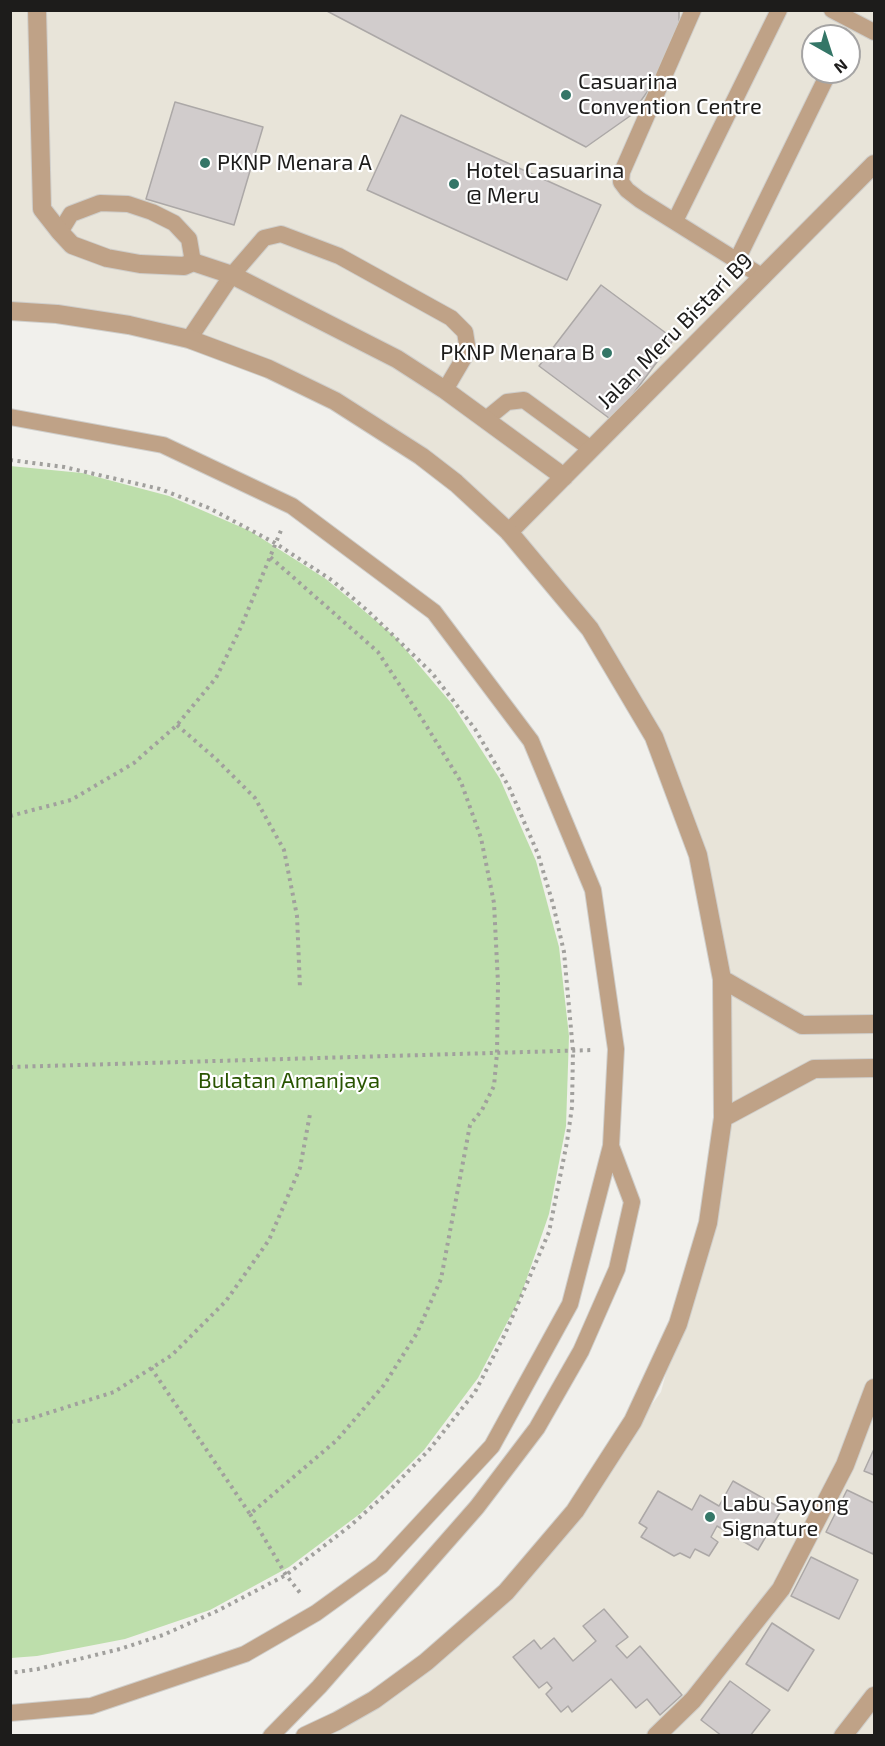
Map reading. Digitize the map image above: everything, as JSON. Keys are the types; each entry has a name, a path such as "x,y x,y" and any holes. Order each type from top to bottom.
{"street":[{"path":"37,10 42,209 72,245 107,258 140,264 184,266 193,262 232,275 397,359 444,390 564,477"},
{"name":"Jalan Meru Bistari B9","path":"509,532 874,164"},
{"path":"10,311 57,314 129,325 189,339 269,369 335,401 421,456 456,483 509,532 590,628 654,737 698,855 722,979 723,1118 708,1223 678,1324 633,1422 575,1511 506,1592 426,1662 374,1700 305,1736"},
{"path":"722,979 802,1025 874,1024"},
{"path":"723,1118 814,1069 874,1068"},
{"path":"656,1736 693,1700 781,1589 845,1465 874,1388"},
{"path":"843,1736 874,1696"}],"lane":[{"path":"693,10 622,172 621,182 627,190 763,277"},
{"path":"675,221 779,10"},
{"path":"832,10 845,24"},
{"path":"737,260 823,84"},
{"path":"60,232 71,214 100,203 128,204 152,212 174,224 189,239 193,262"},
{"path":"189,339 232,275 264,238 281,234 339,256 451,318 465,332 468,351 444,390"},
{"path":"485,420 507,402 524,400 591,449"},
{"path":"10,417 163,445 292,506 434,612 531,741 593,890 616,1049 611,1146 570,1304 492,1446 381,1566 316,1613 245,1654 90,1706 10,1713"},
{"path":"271,1736 319,1687 477,1507 537,1428 581,1351 617,1269 632,1202 611,1146"}],"path":[{"path":"10,460 64,467 160,489 209,508 275,543 333,581 369,612 432,674 475,729 503,777 538,854 553,904 565,962 573,1051 572,1107 549,1232 505,1334 475,1392 429,1450 386,1494 350,1526 286,1575 217,1611 163,1635 120,1649 38,1669 10,1673"},
{"path":"10,816 71,800 134,763 177,725 216,678 241,627 292,506"},
{"path":"250,1514 337,1440 384,1385 417,1333 441,1279 470,1125 482,1110 494,1086 497,1053 498,983 494,903 481,838 460,782 378,652 269,556"},
{"path":"177,725 216,759 255,798 284,850 297,916 300,988"},
{"path":"10,1067 616,1049"},
{"path":"10,1422 26,1420 114,1392 172,1355 226,1301 269,1240 300,1168 310,1114"},
{"path":"151,1368 250,1514 286,1575 316,1613"}],"shaded area":[{"path":"11,11 874,11 874,1735 305,1735 350,1719 537,1561 661,1392 721,1169 720,931 647,731 544,566 412,445 293,382 68,312 11,312"}],"green space":[{"name":"Bulatan Amanjaya","path":"10,466 82,473 169,496 250,531 326,579 394,636 452,704 500,779 536,861 559,947 569,1036 566,1126 549,1214 520,1298 478,1378 424,1450 361,1513 289,1567 210,1610 125,1639 37,1656 11,1658"}],"building":[{"name":"Casuarina Convention Centre","path":"325,10 679,10 679,22 660,74 630,116 586,147"},
{"name":"PKNP Menara A","path":"175,102 263,127 234,225 146,199"},
{"path":"401,115 601,205 567,280 367,190"},
{"name":"PKNP Menara B","path":"601,285 674,339 613,421 539,366"},
{"path":"874,1449 874,1475 864,1471"},
{"name":"Labu Sayong Signature","path":"733,1481 782,1509 758,1550 717,1526 711,1537 718,1542 709,1556 695,1549 690,1558 680,1553 674,1556 641,1537 647,1528 639,1523 658,1491 692,1510 700,1495 719,1506"},
{"path":"847,1490 874,1503 873,1554 826,1532"},
{"path":"811,1557 858,1580 839,1619 791,1596"},
{"path":"604,1609 628,1637 616,1646 627,1658 640,1646 682,1695 660,1715 647,1699 636,1708 611,1679 572,1712 568,1706 561,1712 546,1694 552,1688 547,1682 539,1688 513,1657 534,1640 541,1649 554,1638 573,1661 596,1641 583,1626"},
{"path":"772,1623 814,1650 788,1691 746,1664"},
{"path":"730,1681 770,1710 750,1736 722,1736 701,1720"}],"place":[{"name":"Casuarina Convention Centre","path":"566,95"},
{"name":"PKNP Menara A","path":"205,163"},
{"name":"Hotel Casuarina @ Meru","path":"454,184"},
{"name":"PKNP Menara B","path":"607,353"},
{"name":"Labu Sayong Signature","path":"710,1517"}]}
